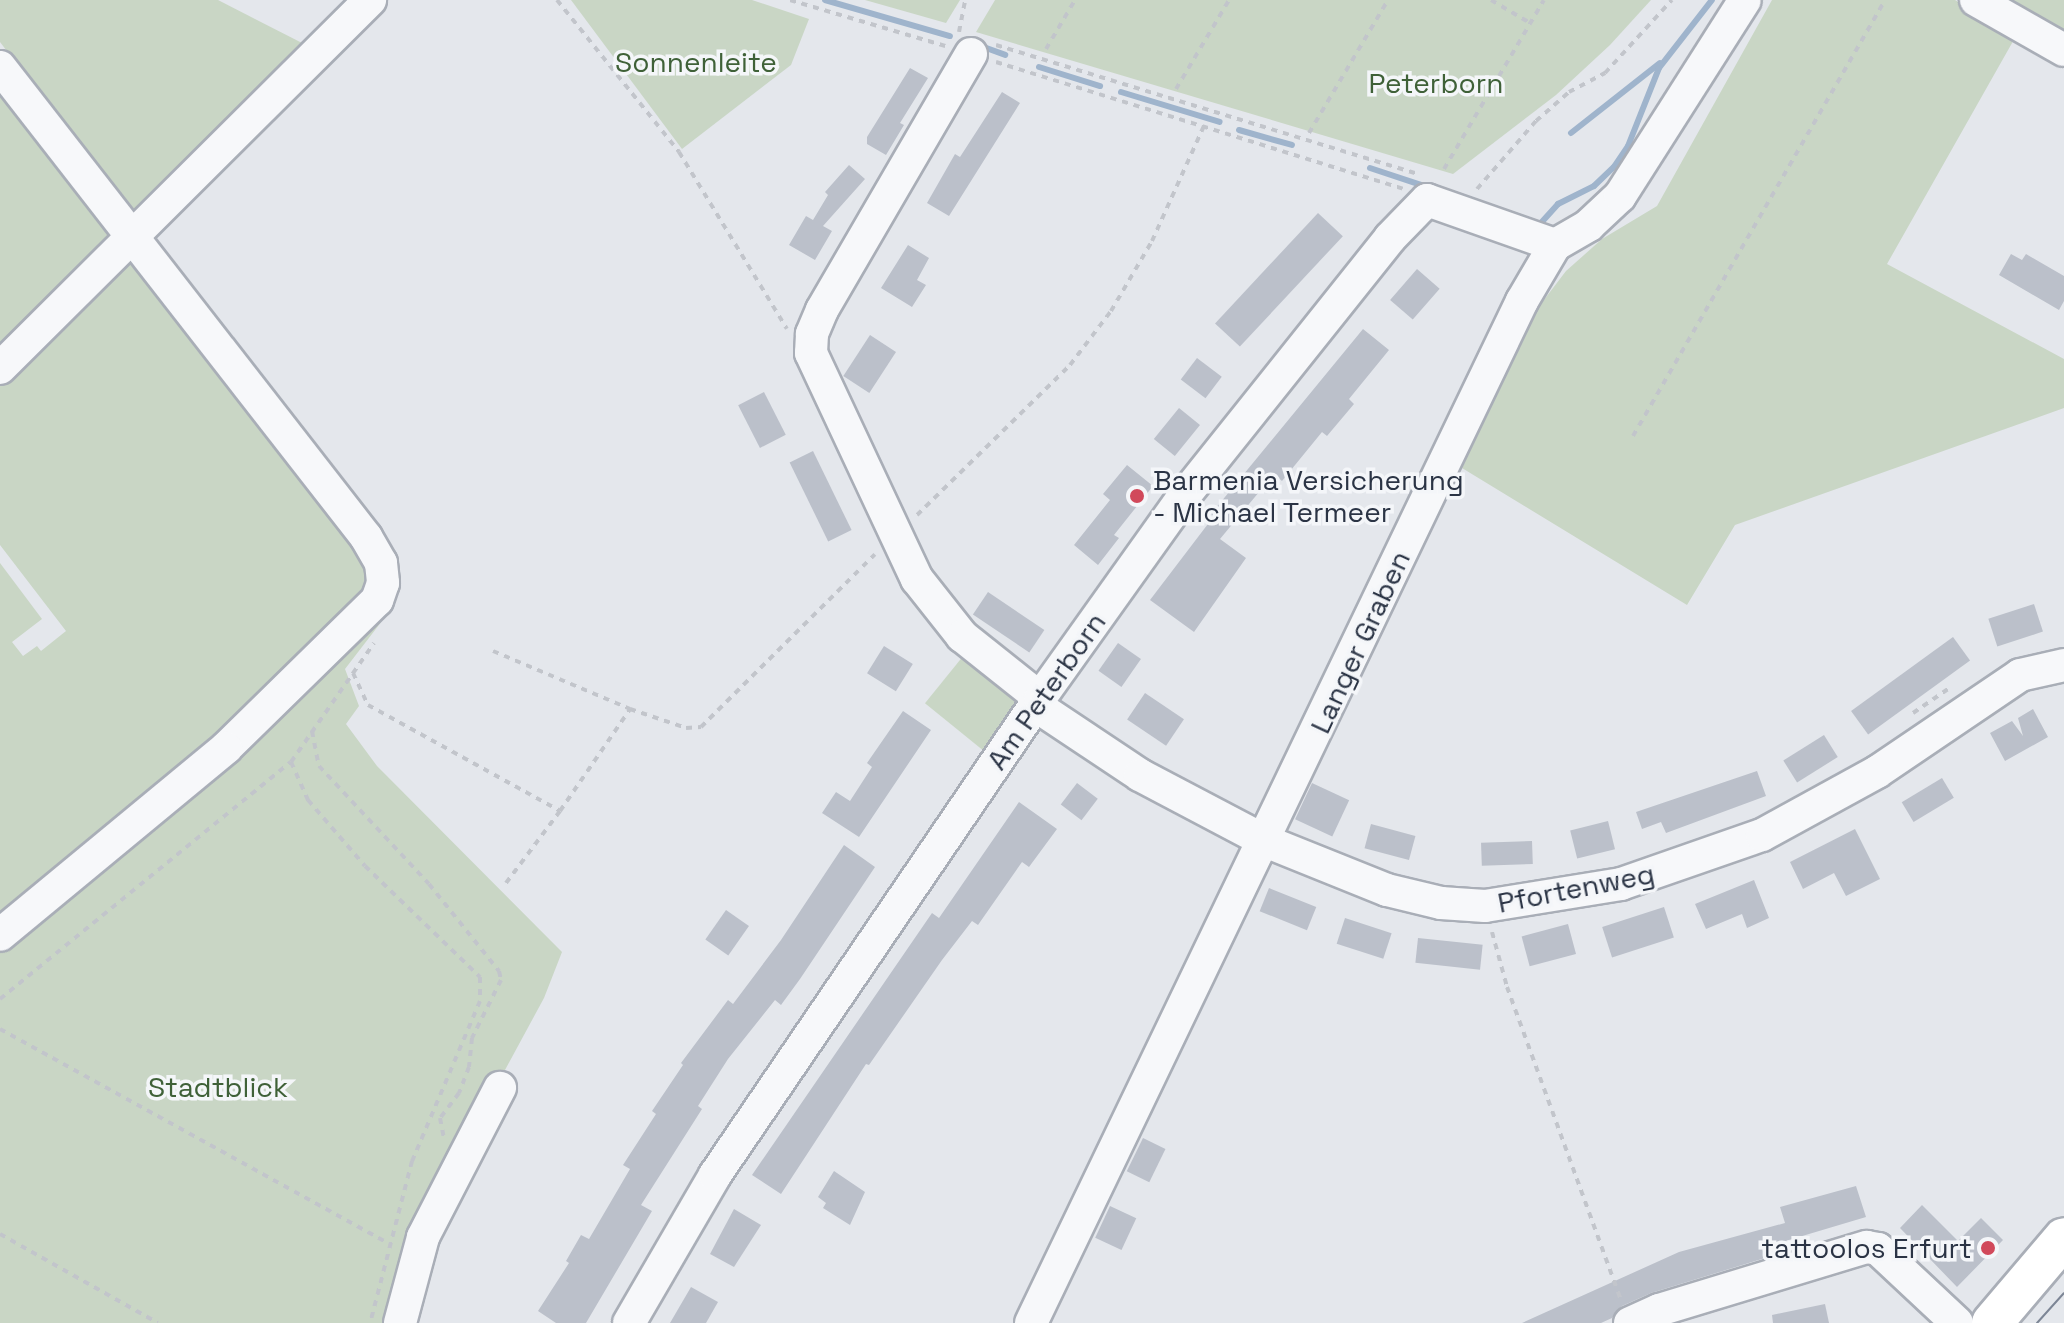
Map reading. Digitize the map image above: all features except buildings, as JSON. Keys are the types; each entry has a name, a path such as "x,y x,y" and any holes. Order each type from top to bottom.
{"main road":[{"path":"1992,1323 2064,1238"}],"street":[{"path":"0,368 370,0"},
{"name":"Langer Graben","path":"1031,1323 1522,301 1555,245 1589,225 1620,196 1745,0"},
{"path":"1976,0 2064,50"},
{"path":"895,535 811,353 812,334 822,310 970,41"},
{"path":"0,67 366,537 381,563 383,583 377,600 226,748 0,935"},
{"path":"1426,188 1555,245"},
{"name":"Am Peterborn","path":"629,1323 715,1175 1037,701 1181,500 1390,238 1426,188"},
{"name":"Pfortenweg","path":"895,535 917,579 962,636 1037,701 1140,775 1265,841 1387,890 1441,903 1485,906 1621,884 1762,835 1877,772 2020,675 2064,665"},
{"path":"400,1323 423,1237 500,1088"},
{"path":"1627,1316 1659,1310 1867,1247 1878,1249 1957,1323"}],"path":[{"path":"557,0 679,152 800,351 811,353"},
{"path":"790,0 921,39"},
{"path":"965,0 970,41"},
{"path":"1046,49 1075,0"},
{"path":"1176,89 1229,0"},
{"path":"1309,133 1388,0"},
{"path":"1491,0 1530,23"},
{"path":"1444,169 1544,0"},
{"path":"1464,188 1476,191 1536,121 1569,92 1605,73 1672,0"},
{"path":"1633,436 1885,0"},
{"path":"970,41 1204,126 1386,181 1426,188"},
{"path":"970,41 1426,188"},
{"path":"933,500 1070,365 1111,311 1152,241 1204,126"},
{"path":"493,651 630,709 686,728 701,727 895,535"},
{"path":"353,673 368,705 560,811"},
{"path":"1906,718 1953,686"},
{"path":"506,883 630,709"},
{"path":"312,731 319,766 429,884 499,971 496,994 472,1038 469,1067 459,1093 440,1118 446,1140 466,1152"},
{"path":"0,999 291,762 302,747"},
{"path":"291,762 308,800 365,866 480,977 480,1001 412,1161 370,1323"},
{"path":"1485,906 1507,987 1627,1316"},
{"path":"0,1029 389,1244"},
{"path":"0,1234 158,1323"}],"green space":[{"path":"0,0 218,0 306,45 137,222 0,42"},
{"name":"Sonnenleite","path":"571,0 752,0 809,19 791,65 682,149"},
{"path":"865,0 960,0 946,23"},
{"name":"Peterborn","path":"995,0 1651,0 1610,45 1556,95 1453,174 976,32"},
{"path":"1772,0 1955,0 2016,36 1887,264 2064,359 2064,408 1735,525 1687,605 1462,468 1537,309 1566,271 1602,239 1657,206"},
{"path":"1994,0 2064,0 2064,40"},
{"path":"0,75 120,230 0,357"},
{"path":"129,254 352,531 376,579 305,662 0,926 0,563 42,619 12,642 23,656 37,646 41,651 66,631 0,545 0,376"},
{"name":"Stadtblick","path":"391,599 392,608 345,669 359,706 346,724 377,766 562,952 544,998 415,1236 389,1323 0,1323 0,949"},
{"path":"964,655 1022,702 983,750 925,703"}],"waterway":[{"path":"825,0 950,36"},
{"path":"1537,223 1540,224 1558,204 1594,186 1614,167 1628,146 1659,68 1712,0"},
{"path":"978,45 1005,55"},
{"path":"1571,133 1660,63"},
{"path":"1039,67 1100,86"},
{"path":"1121,92 1220,122"},
{"path":"1239,130 1292,145"},
{"path":"1370,168 1427,187"}],"tram line":[{"path":"2037,1323 2064,1293"}],"place":[{"name":"Barmenia Versicherung - Michael Termeer","path":"1137,496"},
{"name":"tattoolos Erfurt","path":"1988,1248"}]}
